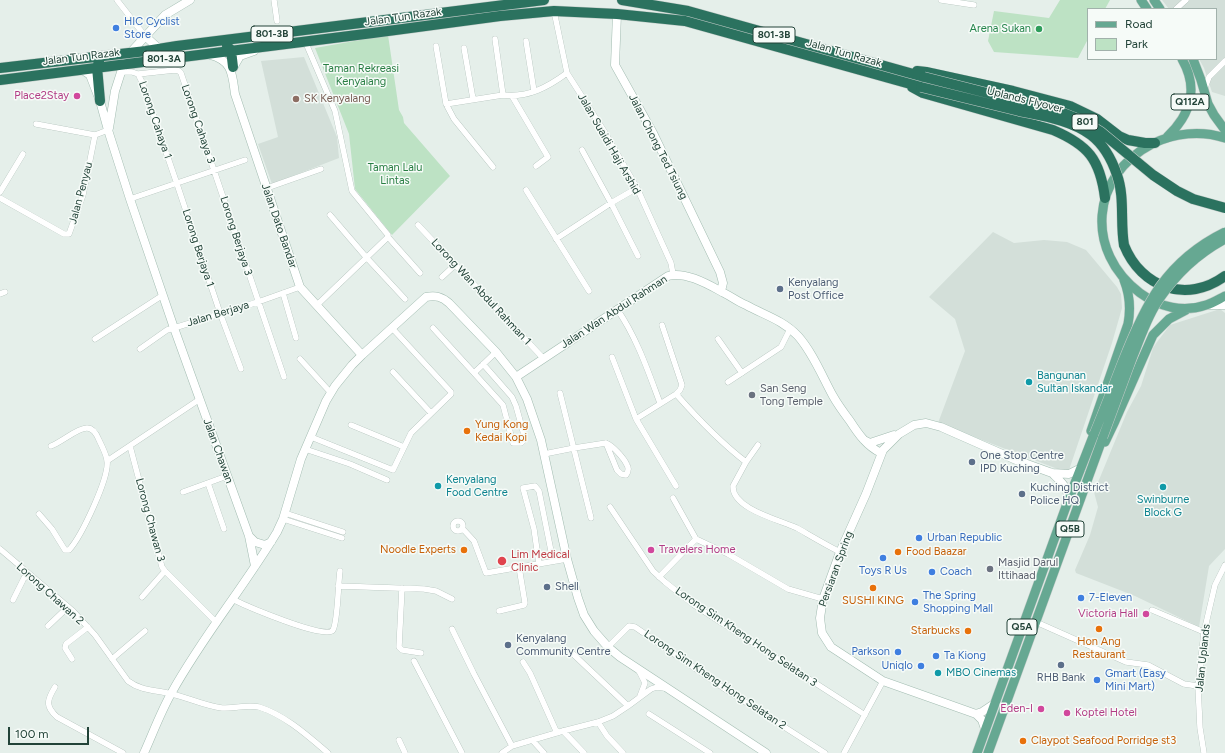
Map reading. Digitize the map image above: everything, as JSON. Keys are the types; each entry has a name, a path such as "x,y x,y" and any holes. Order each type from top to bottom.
{"highway":[{"name":"Jalan Tun Razak","path":"0,68 162,49 544,0"},
{"name":"Jalan Tun Razak","path":"622,0 688,11 903,71 923,82"},
{"name":"Jalan Tun Razak","path":"0,80 80,69 122,68 231,50 500,16 554,11 617,14 685,21 898,80 923,82"},
{"path":"146,51 178,51 226,46 231,50 233,72"},
{"path":"101,104 97,68 98,63 106,56"},
{"path":"903,71 926,72 1013,91 1070,106 1097,119 1119,136 1128,140 1145,143 1160,141"},
{"path":"898,80 923,93 1066,135 1086,150 1097,164 1105,198"},
{"name":"Uplands Flyover","path":"923,82 1058,111 1083,120 1107,136 1153,175 1172,188 1193,199 1225,208"},
{"name":"Uplands Flyover","path":"923,82 1062,121 1090,134 1109,155 1118,177 1121,199 1121,225 1124,245 1128,254 1139,270 1145,276 1163,287 1177,290 1197,288 1212,284 1225,276"}],"main road":[{"name":"Q112A","path":"1160,141 1182,120 1190,102 1191,85 1182,60"},
{"path":"1194,62 1214,116 1225,130"},
{"path":"1225,138 1208,134 1190,133 1173,136 1139,151 1117,174 1105,198 1102,222 1103,236 1114,266 1137,290 1152,301 1175,308 1191,308 1206,305 1225,296"},
{"path":"1099,435 1135,328 1154,293 1168,275 1182,261 1195,250 1225,232"},
{"path":"1099,435 1142,333 1160,298 1184,268 1198,256 1225,239"},
{"name":"Q5A","path":"1088,451 1090,432 1131,312 1124,278"},
{"name":"Q5B","path":"988,753 1097,454 1115,421 1153,335 1169,319 1178,313 1191,308"},
{"name":"Q5A","path":"977,753 1068,501 1088,451 1099,435"},
{"name":"Q5B","path":"1097,454 1099,435"}],"street":[{"path":"117,0 145,36 156,46 162,49"},
{"path":"130,53 165,15 190,0"},
{"path":"274,0 277,20"},
{"path":"941,0 974,5"},
{"path":"1177,8 1186,0"},
{"name":"Jalan Suaidi Haji Arshid","path":"554,11 567,73 604,131 637,188 671,263 673,274"},
{"name":"Jalan Chong Ted Tsiung","path":"617,14 615,65 654,133 722,277 737,300"},
{"path":"495,39 503,95"},
{"path":"305,41 334,111 352,191 387,232 388,237 420,273"},
{"path":"526,41 534,91"},
{"path":"205,54 220,57 233,72 240,56 270,45"},
{"path":"436,46 446,104 454,120 493,167"},
{"path":"464,48 473,99"},
{"path":"1194,62 1200,70 1206,73 1216,70"},
{"path":"1204,92 1206,83 1216,70 1224,64"},
{"path":"36,124 95,135 108,130 122,68"},
{"name":"Lorong Cahaya 1","path":"122,68 138,74 178,184"},
{"path":"80,69 90,75 101,104 107,109 112,107"},
{"name":"Lorong Cahaya 3","path":"138,74 174,70 181,73 214,171"},
{"name":"Jalan Dato Bandar","path":"233,72 235,94 300,287 362,355"},
{"path":"446,104 503,95 512,96 543,89 567,73"},
{"path":"512,96 548,157 536,166"},
{"name":"Jalan Chawan","path":"101,104 130,199 174,328 249,536 255,566"},
{"name":"Jalan Penyau","path":"0,198 64,234 69,234 83,195 95,135"},
{"path":"582,150 638,256"},
{"path":"0,192 22,154"},
{"path":"130,199 178,184 245,160"},
{"path":"267,188 321,169"},
{"name":"Lorong Berjaya 3","path":"214,171 284,377"},
{"name":"Lorong Berjaya 1","path":"178,184 220,312 241,369"},
{"path":"556,239 637,188"},
{"path":"526,190 589,291"},
{"path":"330,215 366,258 405,300"},
{"name":"Lorong Wan Abdul Rahman 1","path":"418,225 544,358"},
{"path":"317,305 388,237"},
{"path":"442,277 455,265"},
{"name":"Jalan Wan Abdul Rahman","path":"516,377 617,309 673,274 695,279 773,317 790,329 805,345 834,397 865,442 881,453"},
{"path":"718,290 722,277"},
{"name":"Jalan Berjaya","path":"140,349 167,330 220,312 258,302 300,287"},
{"path":"282,293 296,338"},
{"path":"95,339 163,295"},
{"path":"144,753 171,694 216,622 271,542 284,516 305,450 331,393 352,365 362,355 426,297 438,296 450,303 496,352 516,377 527,399 535,420 544,454 575,590 584,615 594,631 608,647 639,670 762,752"},
{"path":"1206,305 1225,306"},
{"path":"617,309 626,322 635,340 660,403"},
{"path":"636,419 676,394 682,385 662,325"},
{"path":"311,437 393,470 411,433 449,396 451,392 392,328"},
{"path":"433,328 503,405 513,443 521,443 524,440 524,435 514,402 505,389 483,364"},
{"path":"728,382 780,347 790,329"},
{"path":"718,339 742,373"},
{"path":"474,373 496,352"},
{"path":"612,358 636,419 676,486"},
{"path":"300,360 331,393"},
{"path":"393,372 432,413"},
{"path":"560,393 590,518"},
{"path":"676,394 702,424 727,448 746,462"},
{"path":"107,461 200,400"},
{"path":"881,453 887,444 899,434 914,425 926,423 1052,473 1069,474 1081,468"},
{"path":"351,425 404,447"},
{"path":"40,514 52,529 65,550 69,550 74,544 99,495 106,476 107,461 99,438 92,429 86,428 76,431 52,446"},
{"path":"865,442 870,443 899,434"},
{"path":"865,442 873,459 871,479"},
{"path":"544,454 606,443 610,444 627,465 628,471 626,475 621,474 617,470 606,443"},
{"path":"758,445 746,462 733,486 735,496 739,501 766,516 796,528 840,552"},
{"name":"Lorong Chawan 3","path":"130,446 162,567 216,622"},
{"path":"305,450 350,464 387,480"},
{"name":"Persiaran Spring","path":"881,453 840,552 823,599 820,626 831,647 883,681 976,714"},
{"path":"1052,473 1067,489 1069,495 1068,501"},
{"path":"183,492 227,476"},
{"path":"208,483 224,529"},
{"path":"540,564 534,529 523,488 536,486 539,491 553,562"},
{"path":"673,498 696,539 728,554 788,588 823,599"},
{"name":"Lorong Sim Kheng Hong Selatan 3","path":"610,507 653,571 659,577 694,605 865,715"},
{"path":"284,516 343,535"},
{"path":"462,528 474,541 486,573 567,559"},
{"path":"249,536 255,542 265,545 271,542"},
{"path":"659,577 696,539"},
{"name":"Lorong Chawan 2","path":"0,549 68,607 88,627 128,681 145,689 171,694 218,707 258,707 271,712 286,721 328,753"},
{"name":"Jalan Uplands","path":"1204,753 1200,728 1198,686 1204,632 1215,586 1225,565"},
{"path":"499,611 524,605 525,603 518,567"},
{"path":"142,598 165,571"},
{"path":"232,599 306,628 327,633 333,630 336,618 340,571"},
{"path":"13,600 24,578 30,575"},
{"path":"338,586 432,590 452,600"},
{"path":"402,588 399,647 404,651 421,653"},
{"path":"48,626 68,607"},
{"path":"1152,610 1204,632"},
{"path":"1036,622 1126,662 1148,665 1184,684 1198,686"},
{"name":"Lorong Sim Kheng Hong Selatan 2","path":"608,647 629,626 635,627 725,689 825,753"},
{"path":"72,659 66,648 66,644 88,627"},
{"path":"452,629 512,746"},
{"path":"112,659 145,631"},
{"path":"573,654 628,706"},
{"path":"414,661 462,753"},
{"path":"524,662 557,733"},
{"path":"638,700 645,683 639,670"},
{"path":"844,753 883,681"},
{"path":"55,686 48,697 50,711 57,717 124,753"},
{"path":"502,753 512,746 598,722 613,716 638,700 651,689 658,687 667,688"},
{"path":"985,730 982,720 976,714 984,711 994,704"},
{"path":"649,714 710,753"},
{"path":"598,722 607,736 623,753"},
{"path":"563,731 584,753"},
{"path":"398,740 405,753"},
{"path":"533,741 544,753"}],"shaded area":[{"path":"1162,0 1225,0 1225,96 1212,92 1204,68 1200,60 1217,60 1217,8 1168,8"},
{"name":"SK Kenyalang","path":"304,57 337,137 339,158 272,184 258,144 278,137 261,61"},
{"path":"993,232 1014,243 1044,240 1067,242 1086,250 1117,287 1121,294 1122,308 1112,343 1068,473 938,423 965,351 955,319 929,297"},
{"path":"1220,309 1225,313 1225,549 1209,566 1199,627 1135,596 1076,573 1075,570 1090,535 1098,507 1094,492 1127,412 1141,386 1153,348 1170,325"}],"green space":[{"name":"Arena Sukan","path":"1060,0 1110,0 1106,8 1087,8 1087,41 1078,58 994,52 988,41 994,11 1049,18"},
{"path":"388,35 399,110 403,117 404,123 450,176 392,235 355,189 349,134 315,48"}],"place":[{"name":"HIC Cyclist Store","path":"116,28"},
{"name":"Arena Sukan","path":"1039,29"},
{"name":"Place2Stay","path":"77,96"},
{"name":"SK Kenyalang","path":"296,99"},
{"name":"Kenyalang Post Office","path":"780,289"},
{"name":"Bangunan Sultan Iskandar","path":"1029,382"},
{"name":"San Seng Tong Temple","path":"752,395"},
{"name":"Yung Kong Kedai Kopi","path":"467,431"},
{"name":"One Stop Centre IPD Kuching","path":"972,462"},
{"name":"Kenyalang Food Centre","path":"438,486"},
{"name":"Swinburne Block G","path":"1163,487"},
{"name":"Kuching District Police HQ","path":"1022,494"},
{"name":"Urban Republic","path":"919,538"},
{"name":"Noodle Experts","path":"464,550"},
{"name":"Travelers Home","path":"651,550"},
{"name":"Food Baazar","path":"898,552"},
{"name":"Toys R Us","path":"883,558"},
{"name":"Lim Medical Clinic","path":"502,561"},
{"name":"Masjid Darul Ittihaad","path":"990,569"},
{"name":"Coach","path":"932,572"},
{"name":"Shell","path":"547,587"},
{"name":"SUSHI KING","path":"873,588"},
{"name":"7-Eleven","path":"1081,598"},
{"name":"The Spring Shopping Mall","path":"915,602"},
{"name":"Victoria Hall","path":"1146,614"},
{"name":"Hon Ang Restaurant","path":"1099,629"},
{"name":"Starbucks","path":"968,631"},
{"name":"Kenyalang Community Centre","path":"508,645"},
{"name":"Parkson","path":"898,652"},
{"name":"Ta Kiong","path":"936,656"},
{"name":"RHB Bank","path":"1061,665"},
{"name":"Uniqlo","path":"921,666"},
{"name":"MBO Cinemas","path":"938,673"},
{"name":"Gmart (Easy Mini Mart)","path":"1097,680"},
{"name":"Eden-I","path":"1041,709"},
{"name":"Koptel Hotel","path":"1067,713"},
{"name":"Claypot Seafood Porridge st3","path":"1023,741"}],"park label":[{"name":"Taman Rekreasi Kenyalang","path":"361,75"},
{"name":"Taman Lalu Lintas","path":"395,174"}]}
